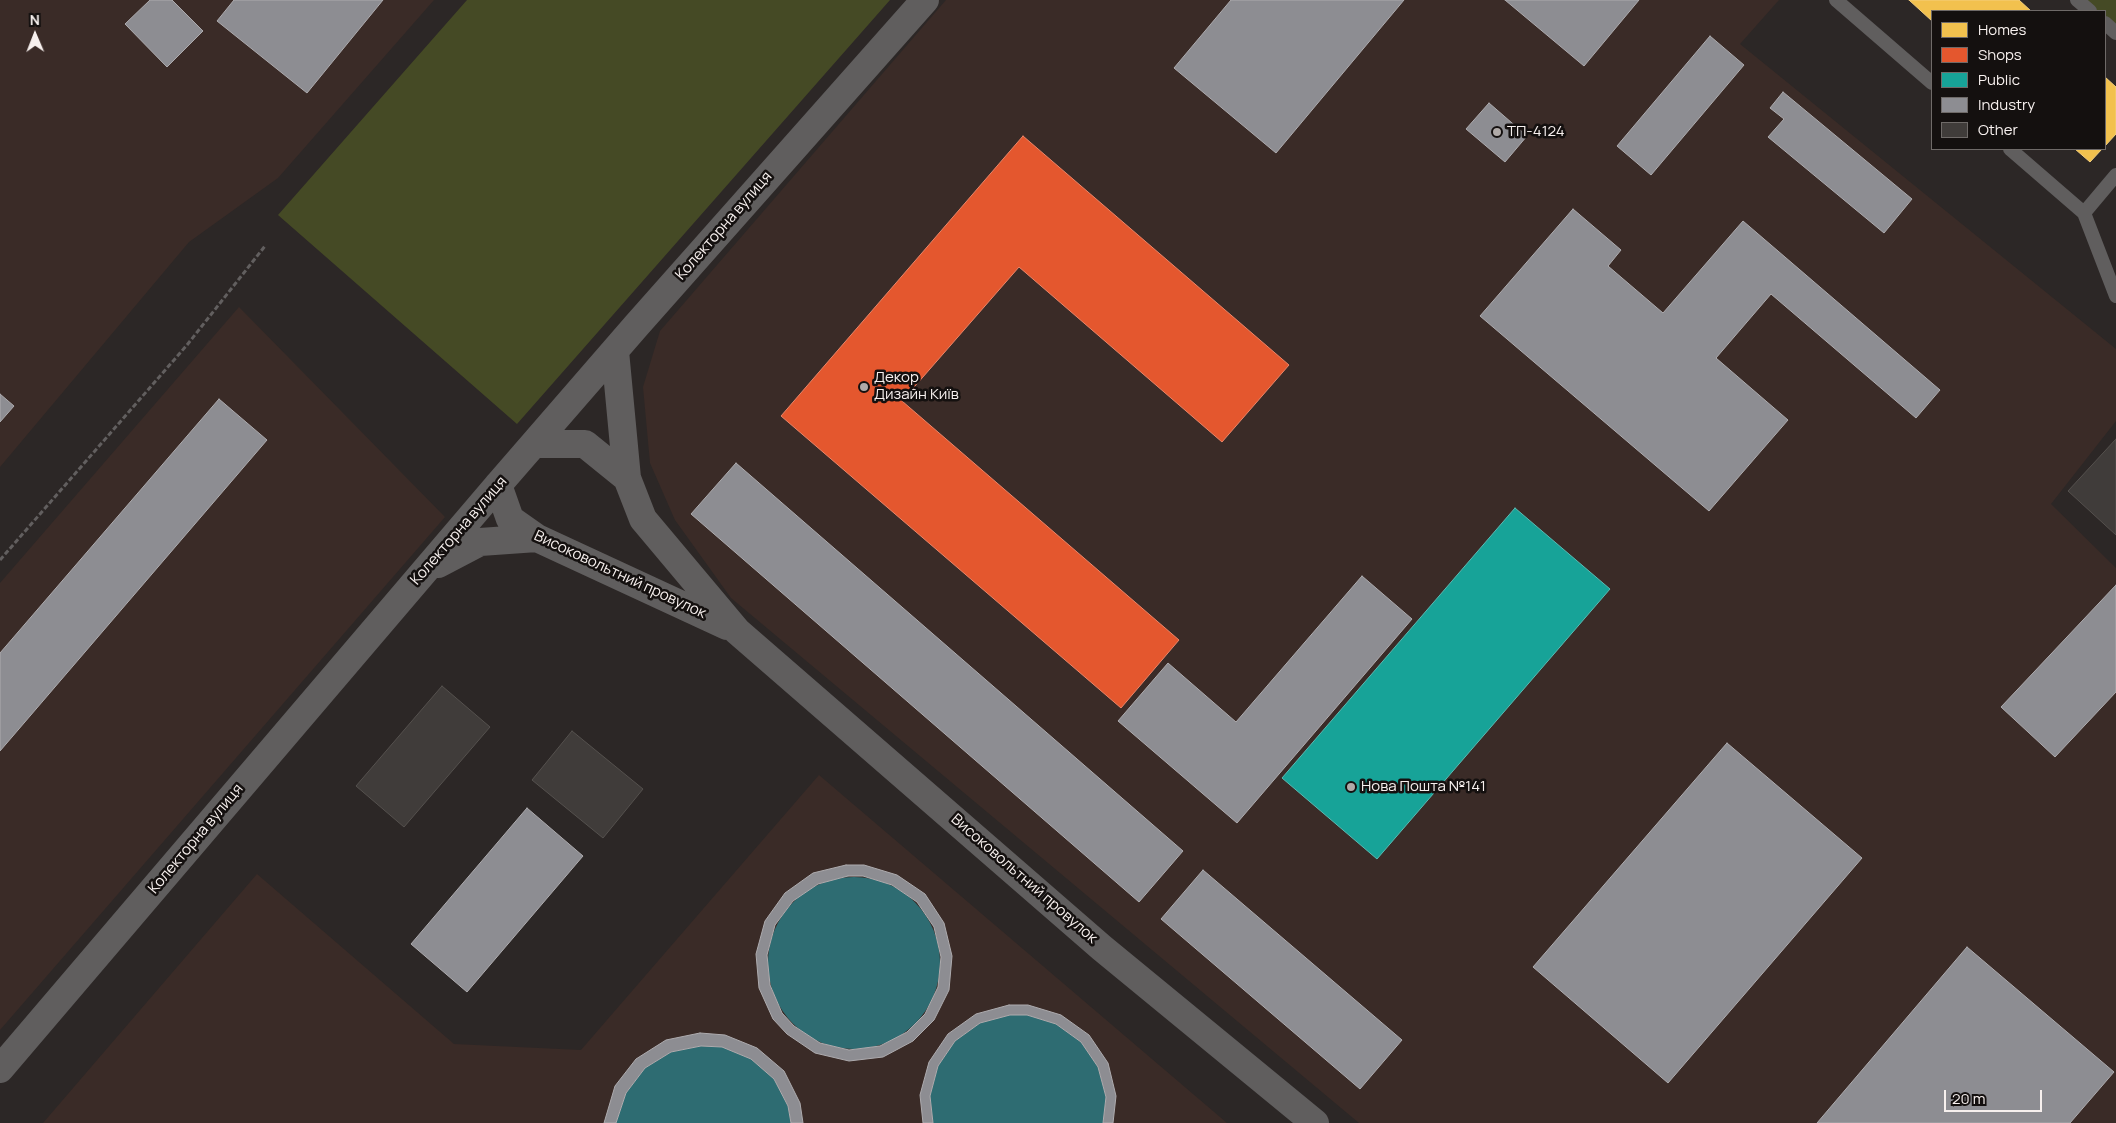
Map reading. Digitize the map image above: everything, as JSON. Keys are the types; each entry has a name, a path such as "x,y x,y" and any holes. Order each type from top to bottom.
{"street":[{"name":"Колекторна вулиця","path":"0,1069 498,485 925,0"},
{"name":"Високовольтний провулок","path":"615,352 627,478 643,518 737,631 1102,948 1314,1123"},
{"path":"535,444 585,444 627,478"},
{"name":"Високовольтний провулок","path":"498,485 510,519 537,538 737,631"},
{"path":"425,571 480,542 537,538"}],"lane":[{"path":"1836,0 1931,81"},
{"path":"2077,0 2089,10"},
{"path":"2106,25 2116,33"},
{"path":"2011,150 2084,213 2116,296"},
{"path":"2084,213 2116,175"}],"path":[{"path":"0,560 187,345 265,246"}],"shaded area":[{"path":"0,0 434,0 278,178 189,242 0,467"},
{"path":"946,0 1779,0 1740,44 2116,349 2116,421 2051,504 2116,568 2116,1123 1359,1123 731,598 675,520 650,463 643,387 660,331"},
{"path":"239,307 445,517 0,1030 0,583"},
{"path":"819,775 1227,1123 43,1123 257,874 454,1044 581,1050"}],"green space":[{"path":"467,0 890,0 517,424 278,215"},
{"path":"2074,0 2116,0 2116,39 2106,30 2106,10 2085,10"}],"water":[{"path":"862,877 879,880 895,887 909,896 921,908 937,938 940,963 939,980 934,996 921,1018 909,1030 879,1046 846,1049 829,1046 813,1039 799,1030 787,1018 771,988 768,955 771,938 778,922 787,908 799,896 829,880"},
{"path":"1010,1015 1027,1015 1056,1024 1081,1042 1098,1067 1106,1097 1103,1123 933,1123 930,1096 938,1066 955,1041 980,1023"},
{"path":"701,1046 722,1047 751,1059 774,1079 788,1106 791,1123 616,1123 626,1093 645,1068 671,1052"}],"building: Homes":[{"path":"1909,0 2019,0 2030,10 1931,10 1931,20"},
{"path":"2106,78 2116,87 2116,134 2106,145"},
{"path":"2076,150 2101,150 2090,162"}],"building: Shops":[{"path":"1023,136 1289,365 1222,442 1019,267 902,401 1179,640 1121,708 781,416"}],"building: Public":[{"path":"1515,508 1610,589 1377,859 1282,778"}],"building: Industry":[{"path":"150,0 172,0 203,31 167,67 125,24"},
{"path":"234,0 383,0 307,93 217,21"},
{"path":"1231,0 1404,0 1276,153 1174,68"},
{"path":"1505,0 1639,0 1584,66"},
{"path":"1710,36 1744,65 1651,175 1617,146"},
{"path":"1783,92 1912,199 1884,233 1768,137 1784,119 1770,108"},
{"name":"ТП-4124","path":"1489,103 1527,136 1505,162 1466,129"},
{"path":"1573,209 1621,250 1608,266 1663,313 1743,221 1940,390 1916,418 1771,294 1716,358 1788,420 1709,511 1480,316"},
{"path":"0,394 14,406 0,422"},
{"path":"219,399 267,440 0,751 0,653"},
{"path":"736,463 1183,851 1139,902 691,514"},
{"path":"1362,576 1412,619 1237,823 1118,721 1168,663 1236,722"},
{"path":"2116,585 2116,692 2055,757 2001,707"},
{"path":"1727,743 1862,858 1668,1083 1533,967"},
{"path":"527,808 583,856 467,992 411,944"},
{"path":"846,865 864,865 897,875 925,894 944,923 952,956 949,990 934,1020 913,1041 883,1057 849,1061 815,1053 787,1034 773,1019 759,988 756,954 765,921 785,893 813,873","holes":["848,876 863,876 892,885 917,902 934,927 941,957 938,987 925,1014 907,1032 880,1046 849,1050 820,1043 794,1026 782,1013 770,985 767,955 775,925 793,901 818,884"]},
{"path":"1203,870 1402,1040 1360,1089 1161,919"},
{"path":"1967,947 2114,1072 2070,1123 1817,1123"},
{"path":"1009,1005 1028,1005 1061,1015 1089,1035 1108,1063 1116,1096 1113,1123 1103,1123 1106,1097 1098,1067 1081,1042 1056,1024 1027,1015 1010,1015 980,1023 955,1041 938,1066 930,1096 933,1123 923,1123 920,1095 929,1062 948,1034 976,1014"},
{"path":"700,1033 725,1035 757,1048 784,1071 800,1103 803,1123 791,1123 788,1106 774,1079 751,1059 722,1047 701,1046 671,1052 645,1068 626,1093 616,1123 604,1123 615,1086 636,1059 666,1040"}],"building: Other":[{"path":"2116,439 2116,535 2068,491"},
{"path":"442,686 490,727 404,827 356,786"},
{"path":"572,731 643,789 603,838 532,780"}],"place":[{"name":"ТП-4124","path":"1497,132"},
{"name":"Декор Дизайн Київ","path":"864,387"},
{"name":"Нова Пошта №141","path":"1351,787"}]}
